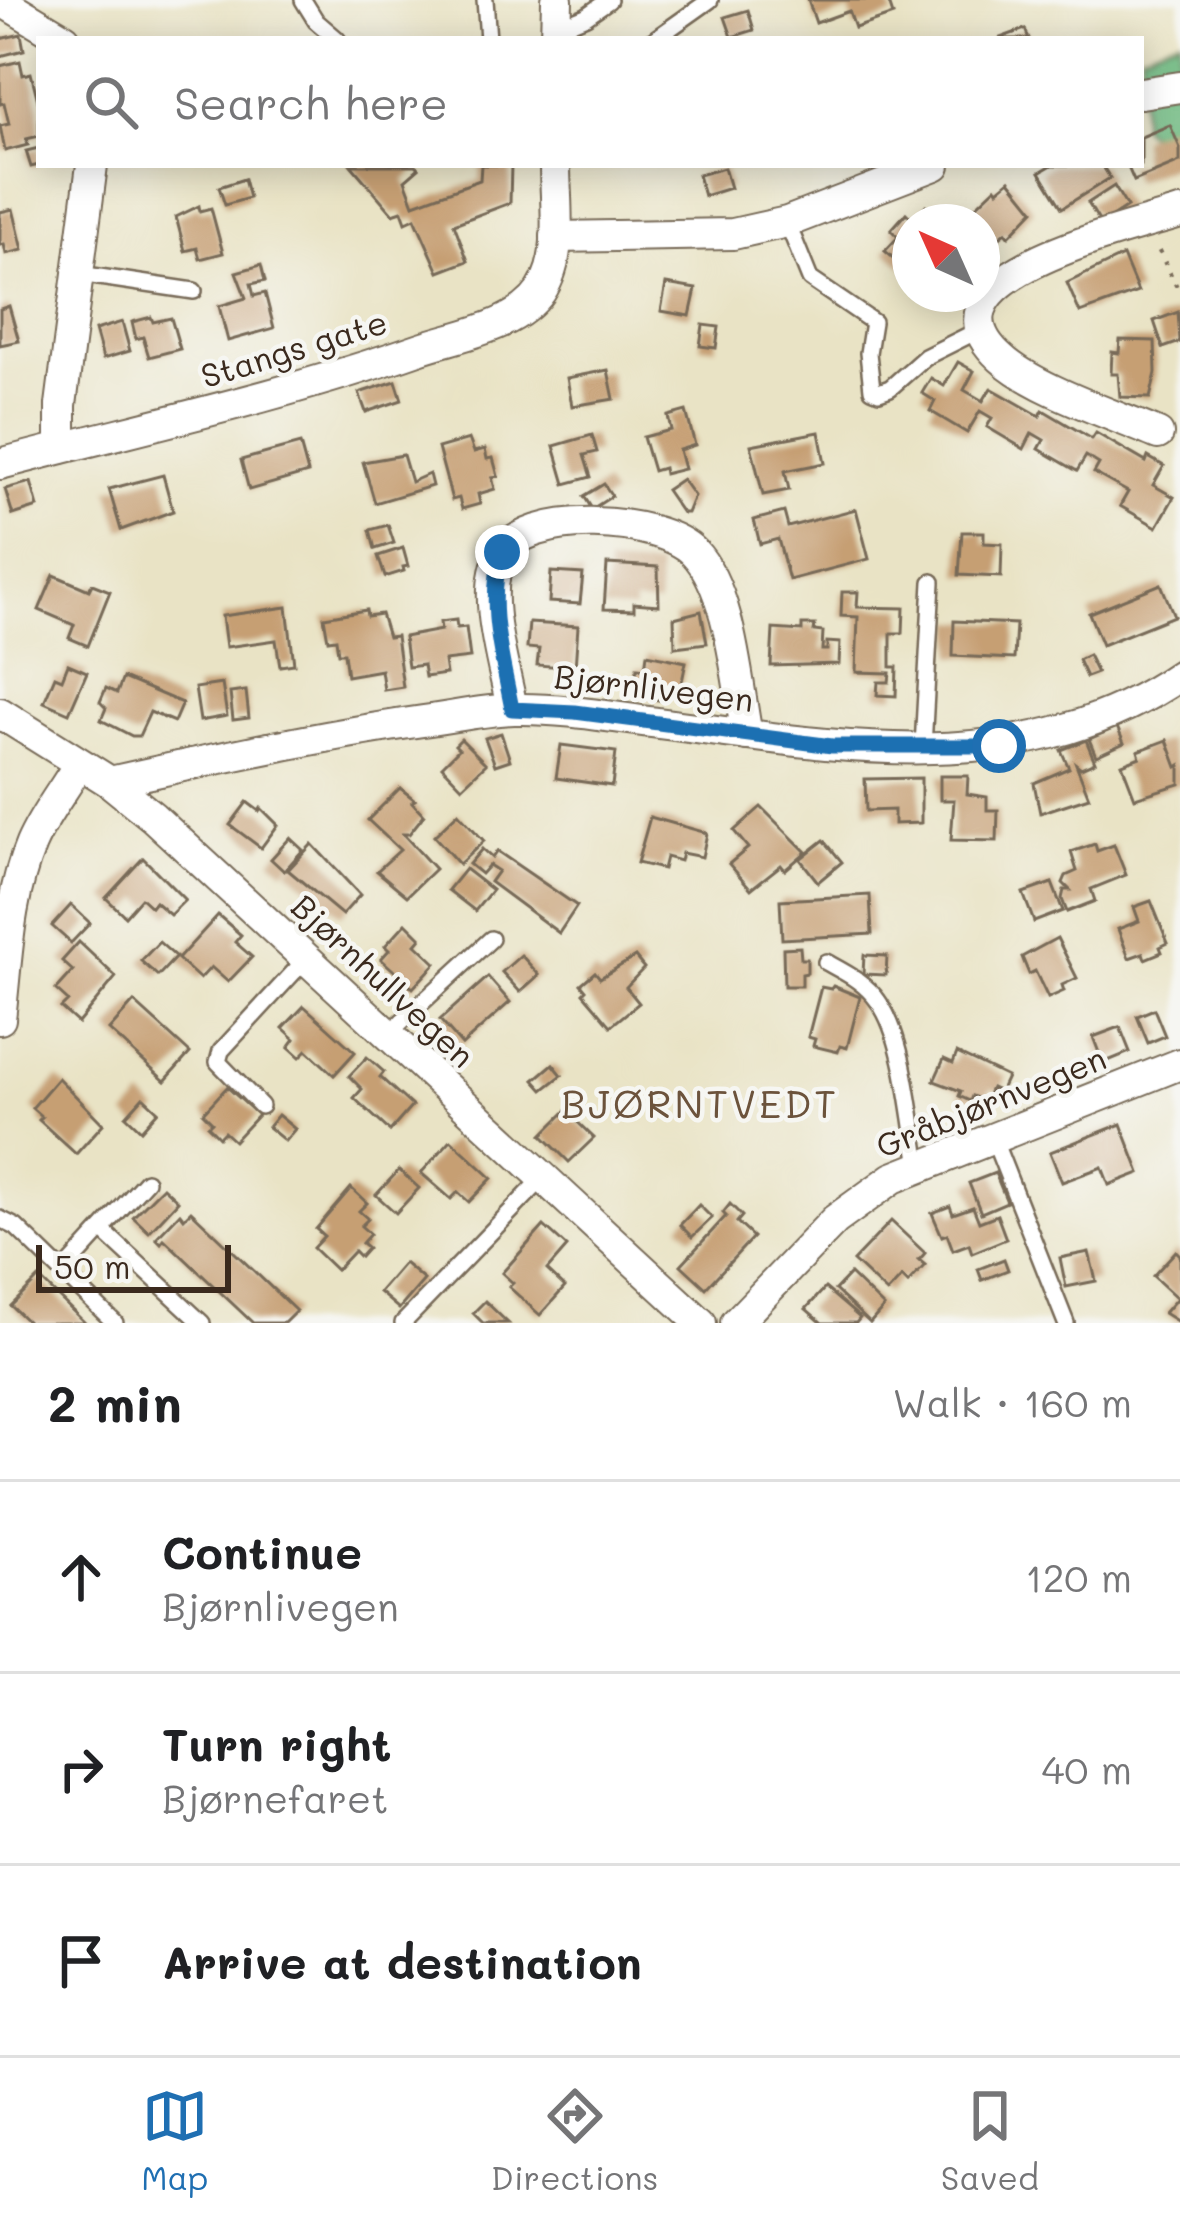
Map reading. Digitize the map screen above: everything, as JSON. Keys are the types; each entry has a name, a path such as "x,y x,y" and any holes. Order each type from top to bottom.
{"street":[{"path":"0,0 60,36"},
{"path":"1144,92 1180,86"},
{"path":"61,448 61,405 92,168"},
{"name":"Stangs gate","path":"0,464 323,380 501,322 526,309 543,289 552,265 555,168"},
{"path":"556,237 733,234 787,222 927,168"},
{"path":"1158,434 1001,359 979,330 978,311 989,291 1018,268 1180,213"},
{"path":"512,709 494,612 494,579 502,552 536,528 610,523 664,532 694,551 718,590 747,735"},
{"name":"Bjørnlivegen","path":"110,782 389,726 512,709 575,712 832,746 999,746 1073,729 1152,694 1180,675"},
{"name":"Bjørnhullvegen","path":"0,712 110,782 152,817 701,1323"},
{"path":"0,1018 21,870 33,838 80,764"},
{"name":"Gråbjørnvegen","path":"736,1323 852,1204 919,1165 1180,1064"}],"lane":[{"path":"303,0 316,21 334,36"},
{"path":"485,0 488,36"},
{"path":"557,22 586,16 609,0"},
{"path":"659,36 710,0"},
{"path":"787,222 810,279 873,322 868,353 872,389 890,388 925,357 979,330"},
{"path":"79,274 194,290"},
{"path":"923,748 932,582"},
{"path":"387,1035 491,939"},
{"path":"261,1106 218,1062 221,1051 305,960"},
{"path":"826,962 860,981 881,1004 911,1106 919,1165"},
{"path":"992,1138 1066,1323"},
{"path":"403,1323 544,1177"},
{"path":"63,1272 146,1181"},
{"path":"0,1220 16,1227 115,1323"},
{"path":"102,1230 202,1323"}],"path":[{"path":"1161,254 1180,293"}],"green space":[{"path":"1180,38 1180,163 1144,129 1144,52"}],"building":[{"path":"808,0 888,0 893,15 855,28 849,11 816,23"},
{"path":"748,10 754,30 732,36 725,17"},
{"path":"21,34 24,50 0,56 0,39"},
{"path":"20,61 23,75 31,73 36,93 36,137 26,139 28,145 5,151 0,126 9,124 4,103 0,104 0,66"},
{"path":"1170,125 1180,148 1180,162 1134,181 1128,168 1144,168 1144,136"},
{"path":"36,149 36,166 31,167 26,151"},
{"path":"354,168 419,168 405,180 414,204 480,180 481,168 511,168 510,203 454,224 468,261 439,272 415,218 406,222 402,211 393,214"},
{"path":"724,168 730,188 704,196 698,175"},
{"path":"1104,168 1110,178 1062,208 1040,172"},
{"path":"244,179 249,198 225,205 219,187"},
{"path":"1010,180 1034,210 1009,236 1006,232 1000,237 1000,204 978,204 996,187"},
{"path":"1114,186 1127,207 1101,224 1088,203"},
{"path":"199,206 200,211 211,208 223,253 200,259 197,248 185,251 176,217"},
{"path":"13,209 23,250 6,254 4,244 0,245 0,212"},
{"path":"1123,256 1138,292 1080,313 1067,283"},
{"path":"261,265 265,281 251,284 254,296 265,293 274,328 228,341 219,306 246,298 236,272"},
{"path":"666,284 696,289 690,316 661,311"},
{"path":"9,306 19,341 0,345 0,309"},
{"path":"1178,312 1180,342 1163,348 1154,321"},
{"path":"151,317 153,322 171,318 180,349 149,357 143,337 136,339 132,322"},
{"path":"122,322 130,351 103,359 95,330"},
{"path":"703,325 719,327 716,348 700,346"},
{"path":"1120,340 1155,341 1156,373 1150,398 1120,397 1118,374 1111,374 1112,352 1119,353"},
{"path":"958,362 974,371 964,390 983,401 991,388 1040,416 1043,410 1092,439 1096,433 1146,462 1148,457 1164,466 1153,485 1174,497 1157,527 1120,506 1128,492 1094,473 1099,464 1086,456 1077,471 1039,449 1044,440 1032,433 1024,449 987,427 992,418 980,411 967,433 930,411 935,401 922,393 931,378 944,386"},
{"path":"608,370 614,399 572,406 567,378"},
{"path":"396,381 402,400 366,412 359,393"},
{"path":"686,411 695,445 679,450 684,469 664,474 663,468 653,471 643,437 671,430 668,416"},
{"path":"819,432 825,463 785,471 789,490 763,495 751,445"},
{"path":"592,435 597,452 584,455 591,477 565,484 554,446"},
{"path":"469,439 474,452 485,449 487,459 493,458 498,476 492,477 495,489 478,494 480,504 462,509 459,498 452,500 438,448"},
{"path":"300,444 308,473 249,490 241,460"},
{"path":"403,455 411,482 429,474 432,486 375,503 363,462"},
{"path":"163,475 173,511 121,530 109,489"},
{"path":"682,479 694,496 687,513 682,513 666,490"},
{"path":"31,482 38,507 13,515 5,489"},
{"path":"604,484 612,496 592,509 584,496"},
{"path":"856,509 869,559 789,580 778,539 760,544 754,520 784,512 788,527"},
{"path":"388,525 394,543 375,549 370,530"},
{"path":"962,532 984,532 984,543 1002,544 1001,577 959,575"},
{"path":"403,548 408,566 385,577 378,556"},
{"path":"607,564 658,567 659,605 634,603 634,610 604,609"},
{"path":"551,572 583,574 580,604 549,602"},
{"path":"54,575 89,590 92,584 110,591 88,646 69,638 74,625 39,610"},
{"path":"1161,584 1174,616 1102,645 1089,613"},
{"path":"842,592 858,592 857,607 904,608 903,633 891,633 896,696 877,695 878,682 889,682 890,673 856,672 858,617 841,616"},
{"path":"287,607 294,664 280,666 276,640 226,647 222,616"},
{"path":"366,610 367,616 381,614 388,637 396,636 403,687 384,690 381,670 347,676 344,653 338,653 336,639 328,640 324,617"},
{"path":"701,611 707,643 675,647 674,618"},
{"path":"456,620 457,628 466,627 470,658 444,661 446,674 425,677 423,665 408,667 404,637 441,630 440,622"},
{"path":"954,621 1016,624 1014,659 953,656"},
{"path":"529,623 578,626 575,668 537,665 539,649 527,648"},
{"path":"802,625 815,625 814,631 823,632 822,650 827,650 827,642 840,643 839,664 771,666 773,629 802,631"},
{"path":"647,654 686,662 679,696 661,692 659,700 641,697 642,687 634,685 637,668 645,669"},
{"path":"1088,655 1097,673 1086,677 1078,660"},
{"path":"68,664 87,672 69,713 44,702 55,676 62,679"},
{"path":"123,678 182,703 174,722 150,712 139,736 132,736 101,720 106,708 100,702 106,688 117,693"},
{"path":"222,684 227,716 200,721 195,688"},
{"path":"246,691 249,718 233,720 230,693"},
{"path":"1117,727 1124,743 1096,756 1089,739"},
{"path":"501,733 510,760 495,765 485,738"},
{"path":"461,739 486,764 462,787 442,766 459,749 455,745"},
{"path":"1086,740 1095,762 1081,768 1076,764 1089,797 1040,813 1034,783 1069,768 1061,750"},
{"path":"1167,740 1177,767 1180,765 1180,784 1135,798 1122,764 1140,757 1138,751"},
{"path":"561,745 616,752 612,786 556,778"},
{"path":"940,776 968,776 967,794 987,797 987,810 998,810 997,841 951,840 954,800 940,800"},
{"path":"921,778 921,823 894,824 894,810 866,811 865,779"},
{"path":"400,788 424,815 409,834 403,834 435,869 407,896 377,871 400,850 368,820"},
{"path":"247,802 278,825 261,848 230,825"},
{"path":"761,807 806,852 751,889 729,864 748,848 734,831"},
{"path":"458,813 484,841 459,864 434,836"},
{"path":"650,817 707,833 702,857 682,853 680,861 666,857 663,869 637,863"},
{"path":"290,838 303,850 284,871 271,859"},
{"path":"824,840 842,862 818,882 800,859"},
{"path":"312,844 360,895 342,915 288,870"},
{"path":"1095,844 1097,851 1114,845 1126,875 1091,889 1095,901 1067,912 1062,899 1064,890 1070,890 1063,883 1077,871 1071,852"},
{"path":"482,849 492,858 497,851 577,906 559,933 490,882 498,871 489,865 481,874 469,864"},
{"path":"143,858 185,900 170,915 155,902 151,907 141,898 125,916 106,898"},
{"path":"465,869 492,890 475,911 448,890"},
{"path":"1052,883 1063,911 1034,922 1023,893"},
{"path":"870,895 872,934 782,939 780,900"},
{"path":"1151,901 1168,943 1160,947 1162,952 1145,959 1143,953 1129,958 1118,929 1139,921 1134,907"},
{"path":"71,905 90,923 71,943 52,926"},
{"path":"218,915 241,935 235,942 252,957 228,982 211,967 200,979 178,959"},
{"path":"406,923 421,938 416,944 436,963 413,988 381,959 389,950 385,946"},
{"path":"1057,938 1077,978 1048,998 1022,957"},
{"path":"79,942 116,977 78,1023 61,1008 68,1001 56,990 73,971 62,961"},
{"path":"159,942 176,957 158,976 141,961"},
{"path":"800,947 801,959 807,959 802,986 784,986 783,948"},
{"path":"521,955 539,975 520,992 502,972"},
{"path":"864,955 887,956 886,975 863,974"},
{"path":"635,957 644,968 626,987 639,1003 611,1026 583,993 581,984 595,972 600,978"},
{"path":"488,977 510,1002 462,1045 440,1020"},
{"path":"833,986 860,997 847,1048 840,1046 838,1052 813,1046 815,1039 808,1037 821,987"},
{"path":"134,1002 190,1053 165,1081 109,1030"},
{"path":"304,1006 355,1052 334,1075 307,1050 300,1057 289,1047 295,1039 283,1028"},
{"path":"1154,1009 1165,1036 1148,1043 1137,1016"},
{"path":"1120,1027 1130,1052 1103,1063 1093,1037"},
{"path":"957,1053 1007,1077 1000,1092 991,1088 985,1101 972,1096 970,1101 959,1096 961,1091 934,1081 944,1059 953,1063"},
{"path":"367,1057 384,1072 380,1077 412,1106 390,1131 354,1098 362,1089 349,1076"},
{"path":"553,1064 562,1075 543,1090 534,1080"},
{"path":"58,1078 103,1124 76,1154 32,1108"},
{"path":"227,1087 258,1115 234,1141 224,1132 219,1137 203,1113"},
{"path":"143,1097 158,1111 141,1130 126,1116"},
{"path":"566,1111 594,1138 569,1162 542,1135"},
{"path":"278,1115 295,1129 285,1141 268,1127"},
{"path":"1121,1124 1140,1173 1109,1185 1102,1167 1062,1182 1050,1152"},
{"path":"451,1140 492,1178 469,1202 458,1192 451,1199 421,1173"},
{"path":"399,1170 419,1188 396,1213 376,1195"},
{"path":"995,1173 1007,1202 981,1213 969,1183"},
{"path":"163,1187 178,1201 149,1232 133,1217"},
{"path":"351,1188 367,1203 359,1211 368,1219 361,1226 370,1234 362,1243 368,1248 360,1257 354,1251 336,1270 313,1248 324,1236 316,1229"},
{"path":"730,1204 742,1216 737,1222 753,1237 706,1288 681,1265 726,1216 723,1213"},
{"path":"699,1205 712,1218 692,1237 680,1225"},
{"path":"950,1206 953,1214 973,1207 979,1222 997,1215 1006,1239 972,1253 969,1244 953,1250 932,1213"},
{"path":"191,1211 296,1311 284,1323 253,1323 164,1239 161,1243 156,1238 180,1213 184,1218"},
{"path":"891,1221 925,1253 919,1260 925,1265 908,1283 902,1277 887,1293 853,1261"},
{"path":"544,1226 567,1247 547,1270 565,1287 540,1315 509,1287 513,1283 502,1273"},
{"path":"1176,1251 1180,1255 1180,1323 1164,1313 1177,1298 1153,1276"},
{"path":"1089,1252 1096,1281 1066,1287 1060,1258"},
{"path":"1004,1259 1008,1270 982,1280 978,1269"},
{"path":"404,1263 424,1280 399,1309 379,1292"},
{"path":"850,1274 884,1307 870,1323 835,1290"},
{"path":"39,1278 85,1323 29,1323 11,1306"},
{"path":"825,1288 860,1318 856,1323 822,1323 806,1309"},
{"path":"485,1301 508,1323 483,1323 473,1313"}],"district":[{"name":"BJØRNTVEDT","path":"700,1104"}],"route":[{"path":"502,552 494,579 494,612 512,709 575,712 832,746 999,746"}]}
